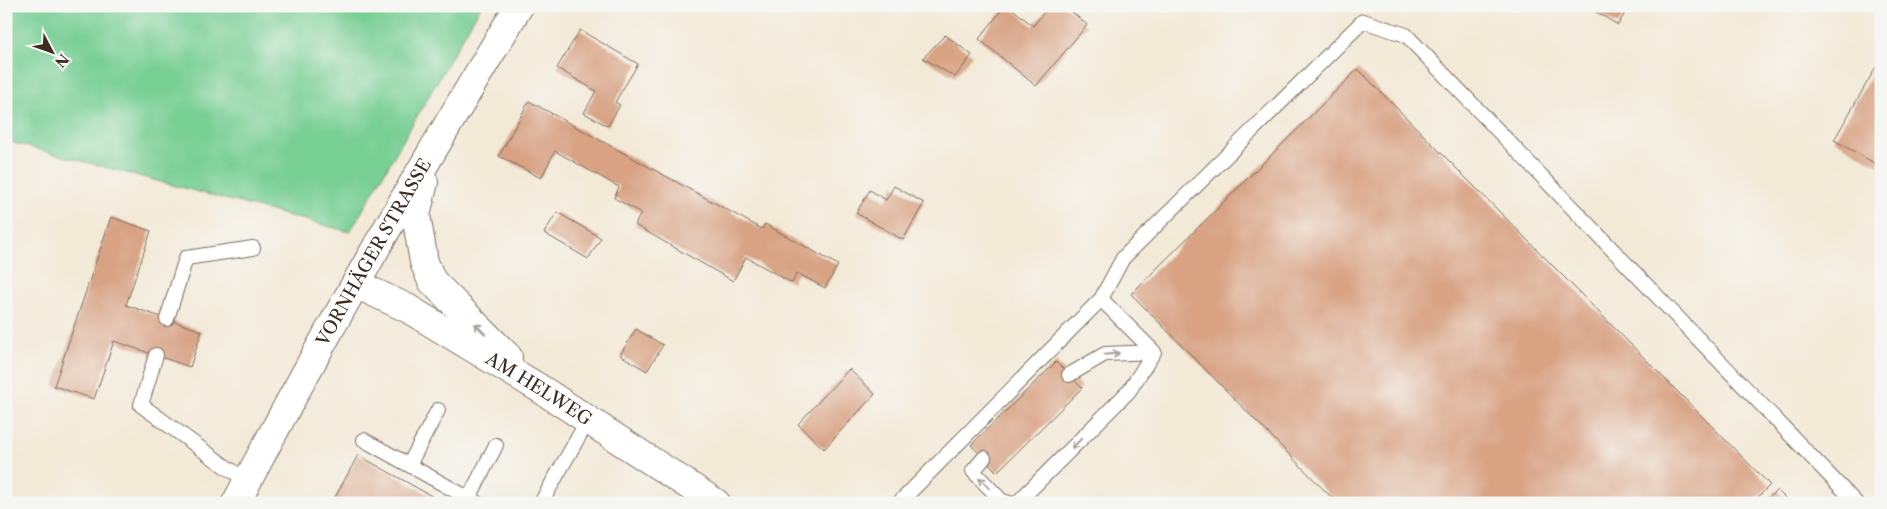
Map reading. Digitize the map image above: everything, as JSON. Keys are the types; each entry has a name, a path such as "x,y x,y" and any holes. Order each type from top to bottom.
{"main road":[{"name":"VORNHÄGER STRASSE","path":"242,492 356,284 519,6"},
{"path":"430,156 416,215 424,262 432,282 539,388"},
{"name":"AM HELWEG","path":"356,284 407,308 539,388 716,503"}],"lane":[{"path":"899,503 1101,299 1123,258 1364,21 1406,35 1856,503"},
{"path":"167,319 186,258 253,248"},
{"path":"1101,299 1154,352"},
{"path":"1069,376 1105,354 1154,352"},
{"path":"1017,503 1129,391 1154,352"},
{"path":"156,355 141,405 226,467 242,492"},
{"path":"409,465 438,410"},
{"path":"541,503 588,420"},
{"path":"364,440 473,500 496,445"},
{"path":"984,458 973,471 1002,501 1009,503"}],"green space":[{"path":"6,6 481,6 350,232 6,141"}],"building":[{"path":"1005,6 1009,6 1033,26 1049,6 1065,6 1087,25 1036,86 979,39"},
{"path":"1586,6 1629,6 1618,25"},
{"path":"580,30 638,64 615,102 620,105 608,126 584,113 596,91 557,68"},
{"path":"945,35 972,55 955,77 923,58"},
{"path":"1876,67 1881,70 1881,167 1834,140"},
{"path":"1358,69 1770,485 1752,503 1337,503 1131,294"},
{"path":"529,101 762,229 765,224 838,265 825,288 797,273 792,283 746,257 733,281 635,225 641,213 614,198 619,187 555,151 541,178 499,156"},
{"path":"894,186 924,203 903,240 856,213 870,190 886,200"},
{"path":"557,212 601,238 588,259 544,233"},
{"path":"111,217 151,231 126,305 202,331 190,367 114,341 94,399 54,386"},
{"path":"636,329 663,345 647,371 620,355"},
{"path":"1056,362 1082,388 997,472 971,445"},
{"path":"849,369 875,394 824,449 798,424"},
{"path":"358,455 444,503 332,503"},
{"path":"1777,490 1790,503 1763,503"}]}
